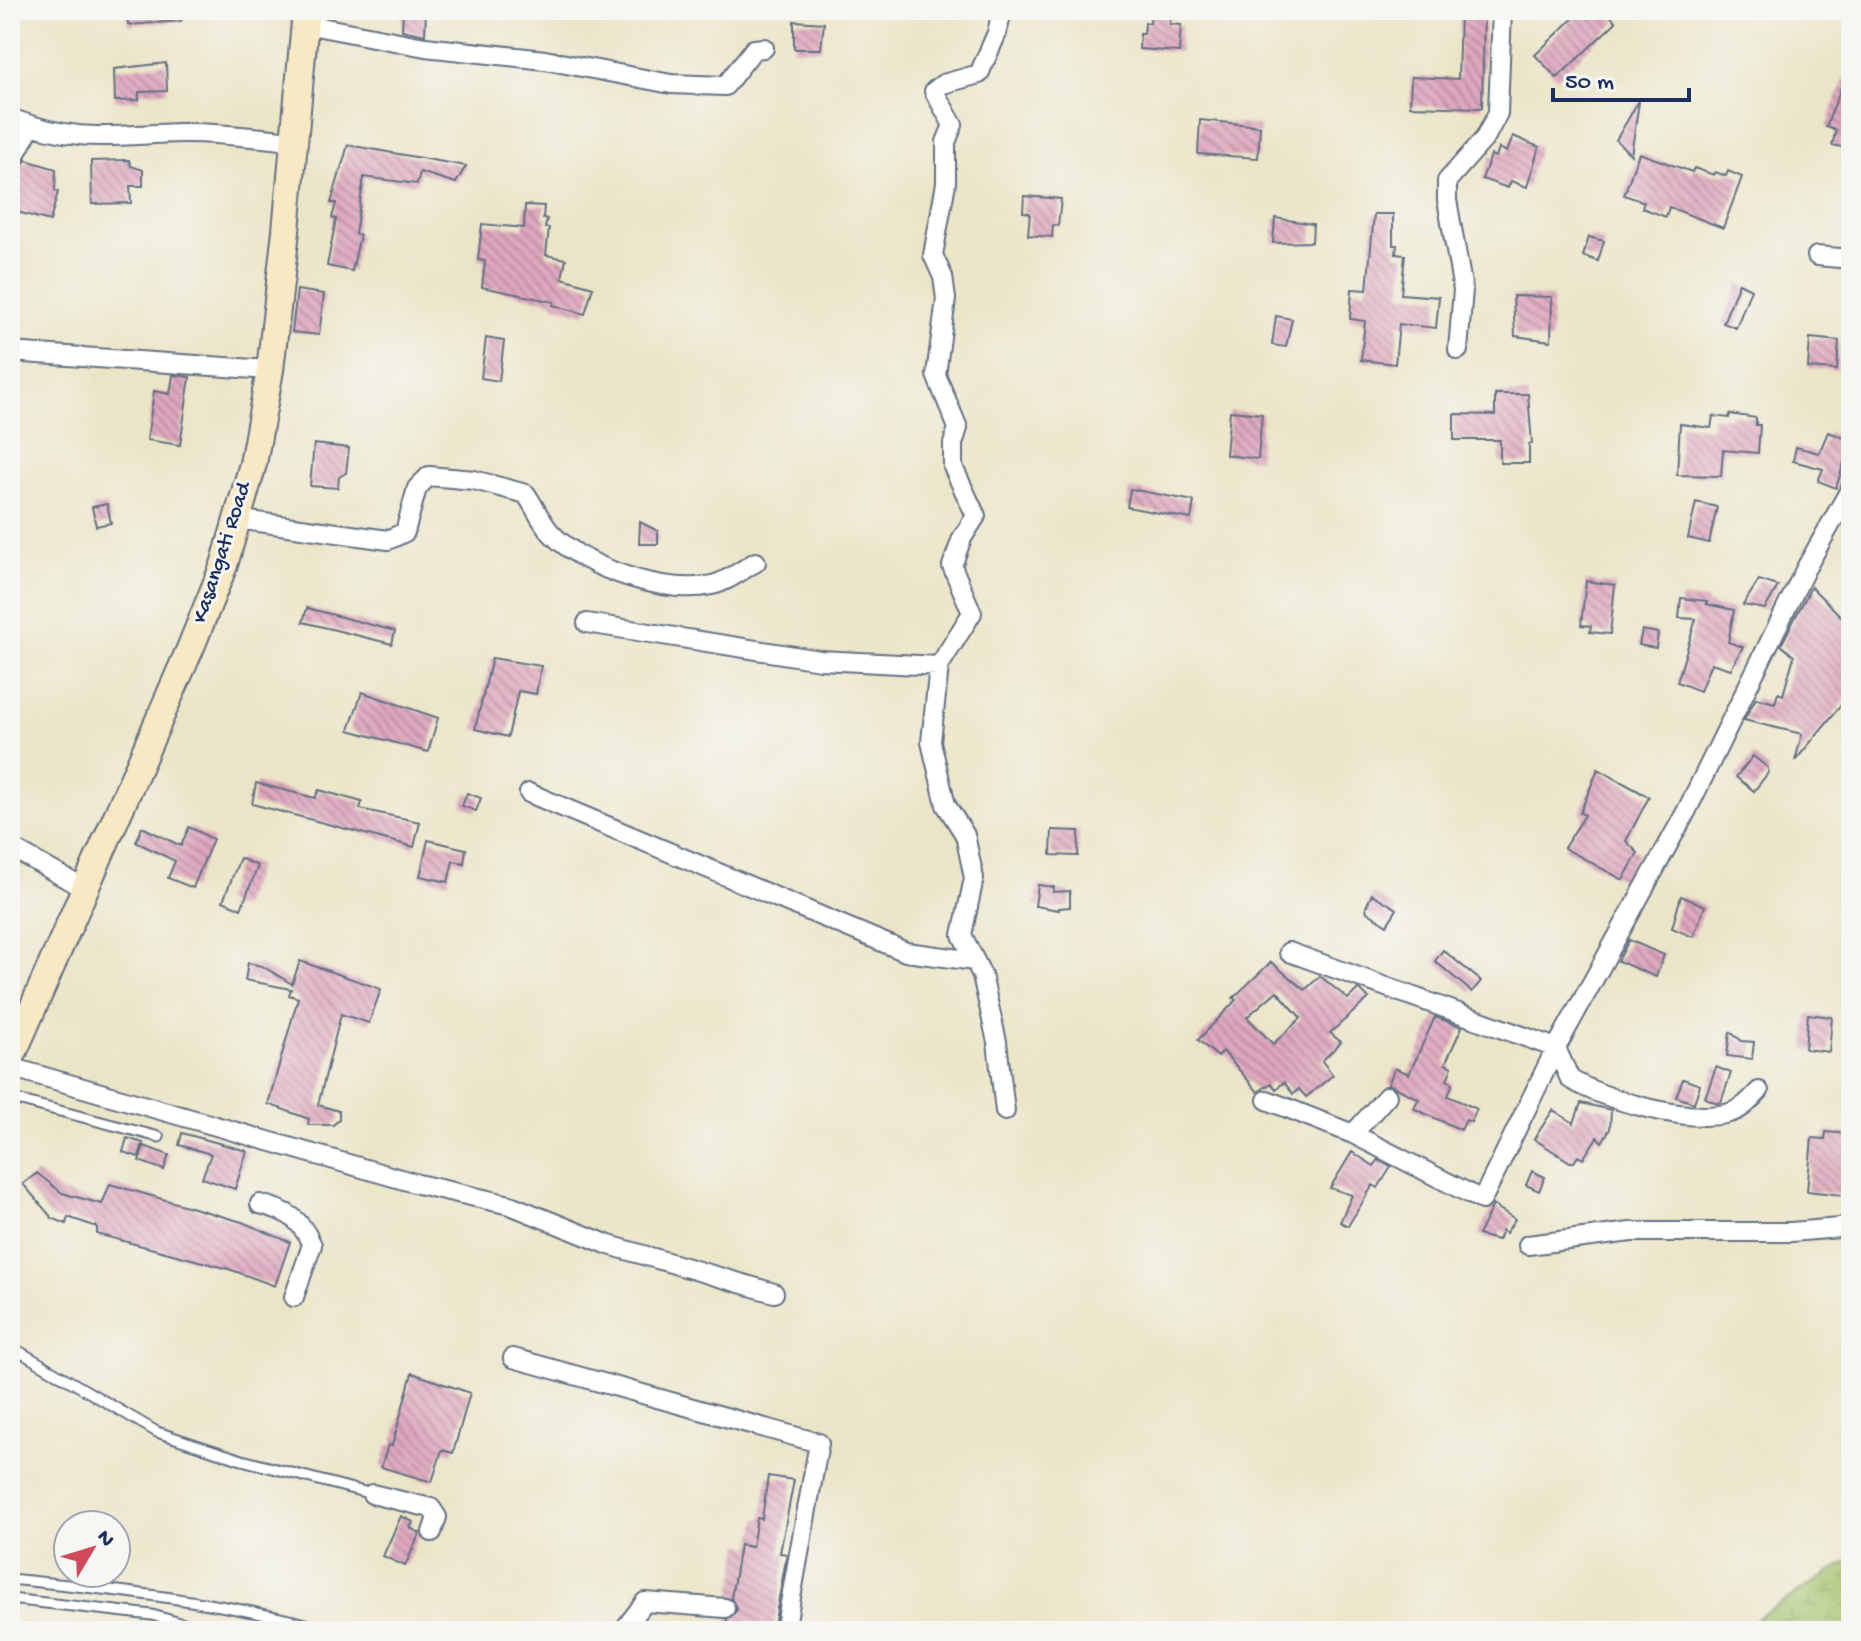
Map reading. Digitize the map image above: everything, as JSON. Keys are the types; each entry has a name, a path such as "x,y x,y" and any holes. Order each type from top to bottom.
{"street":[{"path":"1002,10 997,33 979,74 943,84 934,91 953,125 946,142 946,183 933,255 943,277 946,299 936,375 958,428 953,444 953,467 976,516 962,538 952,566 972,613 939,666 931,742 946,805 965,835 974,878 962,935 982,975 997,1042 1005,1111"},
{"path":"1458,350 1463,290 1447,200 1447,181 1485,138 1498,113 1502,10"},
{"path":"306,17 425,47 545,60 671,84 725,86 754,49 764,48"},
{"name":"Kasangati Road","path":"10,1060 19,1013 150,747 224,565 253,464 270,370 306,17"},
{"path":"10,118 78,137 183,133 293,141"},
{"path":"10,164 31,126"},
{"path":"1817,256 1851,259"},
{"path":"10,352 270,370"},
{"path":"236,519 388,540 405,532 417,488 429,476 474,480 526,494 552,533 584,561 647,580 675,587 714,585 756,562"},
{"path":"1267,1100 1353,1134 1482,1200 1556,1048 1686,812 1806,568 1851,488"},
{"path":"587,623 820,660 939,666"},
{"path":"529,793 906,952 975,961"},
{"path":"10,847 83,888"},
{"path":"1289,952 1556,1048 1570,1079 1635,1105 1687,1114 1725,1115 1739,1110 1759,1091"},
{"path":"10,1067 418,1184 510,1205 609,1245 774,1293"},
{"path":"1353,1134 1387,1096"},
{"path":"260,1204 289,1212 304,1227 312,1245 294,1297"},
{"path":"1528,1245 1631,1232 1791,1232 1851,1227"},
{"path":"513,1358 819,1443 785,1631"},
{"path":"372,1494 431,1508 437,1517 432,1532"},
{"path":"623,1631 645,1602 725,1608"}],"lane":[{"path":"10,1098 159,1137"},
{"path":"10,1346 157,1432 242,1460 372,1494"},
{"path":"10,1579 142,1592 287,1619 333,1631"},
{"path":"10,1599 152,1615 208,1631"}],"green space":[{"path":"1851,1559 1851,1631 1737,1631"}],"building":[{"path":"127,10 181,10 181,21 128,25"},
{"path":"403,10 426,10 425,35 402,30"},
{"path":"1151,10 1170,11 1170,24 1181,25 1179,52 1139,49 1140,34 1144,34 1145,23 1150,23"},
{"path":"1582,10 1605,10 1616,22 1557,78 1535,55"},
{"path":"1460,13 1484,13 1482,108 1410,106 1411,77 1458,79"},
{"path":"794,21 824,23 821,49 794,49"},
{"path":"1851,61 1851,149 1832,145 1836,130 1826,127"},
{"path":"166,63 167,91 139,92 139,100 115,101 114,69"},
{"path":"1639,102 1631,155 1616,140"},
{"path":"1200,120 1260,126 1258,158 1198,154"},
{"path":"1513,136 1539,147 1527,187 1511,181 1508,188 1482,179 1491,155 1496,157 1499,148 1507,152"},
{"path":"348,145 466,166 456,183 420,172 417,184 364,177 355,234 360,235 352,271 327,266 336,219 332,218 336,203 331,203"},
{"path":"1639,153 1692,172 1694,168 1726,176 1728,171 1742,177 1723,228 1669,207 1666,217 1642,208 1644,202 1624,195"},
{"path":"26,160 56,169 55,191 58,192 50,221 10,210 16,174"},
{"path":"129,160 131,166 143,170 143,186 130,186 131,203 92,204 91,161"},
{"path":"1024,196 1061,199 1058,226 1053,225 1052,237 1028,235 1030,213 1023,212"},
{"path":"525,205 544,206 543,218 547,219 545,228 549,228 546,255 566,259 562,278 593,287 585,314 553,305 554,302 482,287 485,261 478,260 482,224 524,228"},
{"path":"1374,214 1393,214 1393,245 1397,245 1396,254 1405,255 1401,294 1439,297 1436,328 1399,324 1395,364 1361,360 1365,321 1350,319 1352,289 1367,290"},
{"path":"1275,218 1313,224 1312,242 1273,243"},
{"path":"1589,237 1604,241 1598,261 1583,256"},
{"path":"1739,283 1751,289 1736,328 1723,323"},
{"path":"297,290 324,294 319,335 292,332"},
{"path":"1513,296 1552,297 1551,341 1515,336"},
{"path":"1276,316 1292,319 1286,347 1272,345"},
{"path":"486,338 504,341 499,381 481,378"},
{"path":"1810,338 1839,341 1837,370 1808,368"},
{"path":"173,375 190,377 180,445 147,440 154,391 170,394"},
{"path":"1495,394 1528,394 1532,444 1529,444 1529,463 1500,463 1500,440 1454,440 1454,414 1495,415"},
{"path":"1230,411 1262,414 1258,459 1226,455"},
{"path":"1730,414 1756,418 1756,425 1760,425 1758,453 1723,450 1721,476 1677,475 1680,424 1711,428 1713,416 1729,418"},
{"path":"1828,432 1851,440 1836,488 1818,481 1823,469 1793,461 1796,447 1819,453"},
{"path":"314,444 349,448 346,473 339,477 338,488 310,486"},
{"path":"1130,489 1194,501 1191,519 1127,507"},
{"path":"1696,502 1717,507 1709,543 1688,538"},
{"path":"107,504 111,523 96,526 92,507"},
{"path":"640,522 658,531 658,544 639,544"},
{"path":"1759,580 1778,586 1765,609 1743,605"},
{"path":"1586,581 1615,585 1610,634 1590,632 1591,626 1581,625"},
{"path":"1811,587 1851,626 1851,693 1795,761 1802,734 1744,720 1756,698 1775,703 1778,693 1783,695 1794,656 1781,645"},
{"path":"1681,598 1707,601 1706,604 1734,610 1728,642 1743,647 1731,669 1711,663 1700,691 1677,682 1696,619 1679,618"},
{"path":"307,608 395,631 392,644 303,622"},
{"path":"1642,630 1658,633 1656,648 1639,645"},
{"path":"492,658 541,666 536,694 518,691 508,737 475,729"},
{"path":"362,692 438,718 428,752 349,730"},
{"path":"1753,756 1768,768 1768,773 1754,791 1736,777"},
{"path":"1598,769 1649,797 1626,841 1638,853 1623,880 1564,848 1585,815 1580,813"},
{"path":"256,783 315,798 319,790 362,802 360,809 420,822 414,847 252,804"},
{"path":"467,793 481,798 476,811 462,806"},
{"path":"142,827 181,846 189,827 213,839 193,888 168,878 175,861 136,842"},
{"path":"1052,830 1079,831 1078,856 1051,855"},
{"path":"428,840 466,849 464,863 453,861 448,882 420,876"},
{"path":"240,858 258,866 241,909 223,901"},
{"path":"1038,885 1054,887 1053,892 1070,891 1070,907 1059,910 1035,906"},
{"path":"1372,894 1397,909 1387,925 1367,912"},
{"path":"1681,896 1705,906 1693,937 1672,928"},
{"path":"1629,940 1664,955 1656,977 1618,961"},
{"path":"1443,950 1481,981 1472,992 1435,961"},
{"path":"300,961 381,989 369,1023 341,1014 318,1105 339,1111 339,1120 333,1125 308,1125 309,1119 268,1104 298,998 289,995 291,989 245,980 248,963 262,966 292,984"},
{"path":"1271,962 1305,990 1320,976 1348,999 1358,989 1369,998 1330,1033 1341,1042 1322,1061 1333,1075 1306,1097 1299,1089 1293,1094 1284,1082 1276,1089 1271,1083 1258,1092 1223,1051 1218,1057 1198,1040 1236,1000 1233,998","holes":["1277,991 1301,1018 1273,1044 1247,1017"]},
{"path":"1808,1014 1832,1017 1829,1052 1805,1049"},
{"path":"1435,1017 1462,1027 1445,1064 1452,1067 1447,1080 1453,1083 1448,1096 1477,1109 1471,1122 1466,1120 1461,1130 1413,1108 1419,1099 1388,1084 1395,1068 1409,1074"},
{"path":"1730,1032 1742,1041 1754,1042 1752,1059 1727,1056"},
{"path":"1716,1067 1731,1073 1721,1102 1717,1103 1705,1098"},
{"path":"1683,1079 1700,1085 1694,1103 1676,1097"},
{"path":"1581,1103 1611,1110 1610,1129 1602,1142 1597,1137 1583,1159 1578,1156 1570,1162 1534,1139 1553,1110 1574,1123"},
{"path":"1826,1132 1849,1134 1851,1196 1807,1191 1812,1138 1825,1139"},
{"path":"182,1133 247,1151 235,1189 202,1178 211,1154 179,1145"},
{"path":"127,1138 143,1143 139,1157 123,1152"},
{"path":"144,1146 169,1155 164,1170 139,1161"},
{"path":"1352,1152 1374,1166 1378,1160 1391,1167 1378,1188 1373,1185 1348,1226 1340,1222 1352,1195 1330,1188"},
{"path":"1532,1171 1545,1177 1539,1191 1526,1185"},
{"path":"37,1173 62,1193 102,1204 110,1184 242,1222 290,1242 275,1286 229,1269 97,1234 97,1227 68,1217 66,1224 52,1218 23,1184"},
{"path":"1493,1205 1515,1219 1506,1233 1502,1230 1498,1240 1478,1235"},
{"path":"412,1373 470,1393 453,1453 442,1450 432,1482 381,1467 388,1445 392,1446"},
{"path":"768,1476 794,1480 780,1553 787,1554 773,1631 725,1631 727,1619 737,1610 731,1598 740,1545 752,1547 757,1518 762,1519"},
{"path":"401,1516 413,1522 410,1528 420,1533 405,1566 383,1556"}]}
